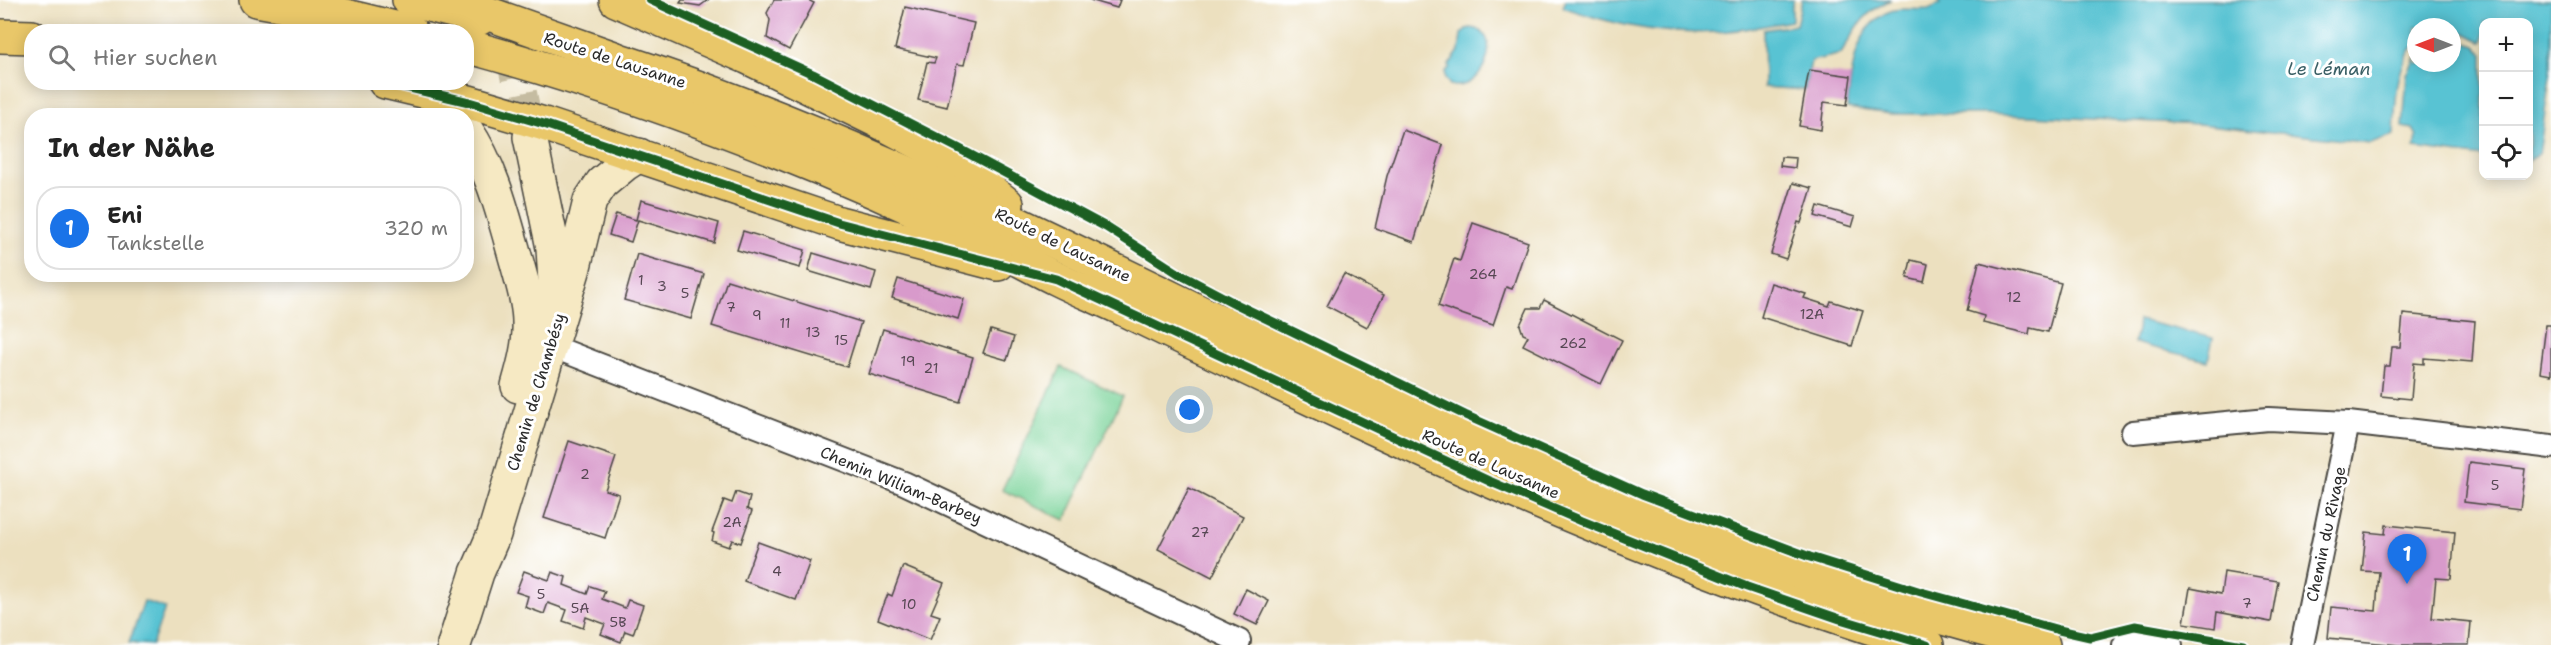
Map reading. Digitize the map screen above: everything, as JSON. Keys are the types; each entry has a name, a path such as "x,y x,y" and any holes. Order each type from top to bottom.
{"main road":[{"path":"256,0 378,24"},
{"name":"Route de Lausanne","path":"409,0 614,58 682,81 818,134 1051,239 1522,463 1637,512 1763,561 1839,587 2043,645"},
{"path":"450,0 614,58"},
{"path":"616,0 747,57 952,160 1051,239"},
{"path":"0,36 24,37"},
{"name":"Route de Lausanne","path":"474,48 605,88 753,141 1002,250 1056,279 1469,472 1582,521 1747,586 1840,619 1927,645"},
{"path":"405,90 441,104 471,108"},
{"path":"474,108 508,113 839,223 1056,279"}],"street":[{"path":"530,137 553,248 553,337"},
{"path":"474,142 488,171 508,233 529,320 523,369 475,529 477,573"},
{"name":"Chemin de Chambésy","path":"454,645 477,573 494,534 578,254 590,201 603,183 639,155"},
{"name":"Chemin Wiliam-Barbey","path":"553,337 904,483 1239,641 1236,645"},
{"path":"2133,432 2268,419 2348,423 2551,447"},
{"name":"Chemin du Rivage","path":"2302,645 2348,423"},
{"path":"2124,645 2137,639 2172,645"}],"green space":[{"path":"1061,367 1123,396 1065,520 1002,490"}],"water":[{"path":"1566,0 1794,0 1792,21 1744,29 1686,32 1623,25 1603,20 1563,7"},
{"path":"1802,0 1891,0 1867,16 1841,54 1811,61 1805,90 1764,87 1763,30 1796,25"},
{"name":"Le Léman","path":"1937,0 2551,0 2551,69 2539,153 2533,158 2533,18 2479,18 2479,41 2461,32 2461,18 2407,18 2407,57 2398,86 2394,135 2370,143 2199,124 1987,114 1891,114 1847,108 1856,54 1867,30 1875,20 1891,11 1928,9 1940,4"},
{"path":"1471,28 1482,32 1487,39 1486,61 1472,80 1462,85 1450,85 1445,78 1445,72 1459,51 1461,34"},
{"name":"Le Léman","path":"2461,42 2476,46 2479,49 2479,156 2415,148 2417,136 2413,129 2403,127 2408,72 2461,72"},
{"path":"2139,320 2213,338 2208,361 2134,343"},
{"path":"144,601 165,608 152,645 129,643"}],"building":[{"path":"682,0 708,0 700,6 680,3"},
{"path":"774,0 808,0 814,3 789,50 767,38 770,20 767,13"},
{"path":"1090,0 1120,0 1117,8"},
{"path":"905,7 974,23 964,65 957,64 947,107 918,100 927,62 934,63 936,58 895,49"},
{"path":"1809,70 1851,76 1847,105 1824,102 1821,130 1799,126"},
{"path":"1403,130 1443,145 1414,242 1375,228 1387,176"},
{"path":"1781,157 1796,158 1795,168 1780,166"},
{"path":"1793,183 1812,188 1786,259 1771,254"},
{"path":"641,200 719,223 714,243 638,220 631,242 609,235 616,214 636,220"},
{"path":"1818,206 1855,217 1852,227 1815,216"},
{"path":"1473,223 1528,242 1512,289 1506,287 1493,325 1438,306 1454,259 1460,261"},
{"path":"743,231 805,250 800,268 737,250"},
{"path":"813,253 876,272 871,290 808,271"},
{"path":"637,254 704,274 691,319 624,300"},
{"path":"1911,260 1928,264 1924,282 1907,278"},
{"path":"1979,262 2061,283 2048,332 2030,328 2029,334 1983,323 1984,316 1967,311"},
{"path":"1344,274 1384,295 1367,327 1327,306"},
{"path":"898,279 964,299 958,319 892,298"},
{"path":"727,280 861,322 847,367 712,326"},
{"path":"1771,283 1806,294 1804,298 1829,306 1831,301 1863,311 1852,346 1761,317"},
{"path":"1544,300 1622,340 1601,384 1523,345 1528,336 1523,334 1520,325 1528,308 1540,308"},
{"path":"2403,314 2475,321 2472,362 2424,358 2424,364 2414,363 2411,399 2381,396 2384,366 2390,366 2392,347 2400,347"},
{"path":"2546,325 2551,325 2551,375 2540,373"},
{"path":"883,329 973,357 960,402 869,374"},
{"path":"991,330 1014,337 1007,360 983,353"},
{"path":"569,441 616,457 605,490 619,494 605,538 544,518"},
{"path":"2469,462 2525,469 2520,509 2464,502"},
{"path":"1189,488 1243,516 1212,577 1158,549"},
{"path":"736,492 750,497 747,509 752,511 741,543 732,540 729,547 712,541 714,533 712,532 724,500 732,503"},
{"path":"2386,525 2455,532 2451,579 2436,578 2432,618 2471,622 2469,645 2399,645 2328,638 2331,607 2376,611 2379,572 2362,571 2366,532 2385,534"},
{"path":"758,542 810,561 796,600 744,581"},
{"path":"903,566 944,583 931,613 940,616 930,640 878,619 888,594 892,596"},
{"path":"524,571 549,580 552,572 566,577 564,585 587,594 590,586 605,591 602,599 625,608 628,600 643,605 633,634 625,631 621,642 601,634 605,624 586,617 583,628 563,621 567,610 548,603 544,614 525,607 528,596 516,592"},
{"path":"2224,572 2278,581 2271,622 2217,612 2215,628 2184,623 2190,588 2221,594"},
{"path":"1246,589 1269,601 1257,625 1234,614"}],"tunnel":[{"path":"491,0 499,16 515,67 530,137"}],"cycle path":[{"path":"650,0 813,74 958,148 1106,227 1181,275 1236,304 1465,415 1642,494 1810,557 1921,592 2059,630 2090,637 2135,626 2243,645"},
{"path":"419,90 544,124 839,223 1056,279 1489,481 1582,521 1747,587 1840,619 1927,645"}],"place":[{"name":"Eni","path":"2407,584"}]}
